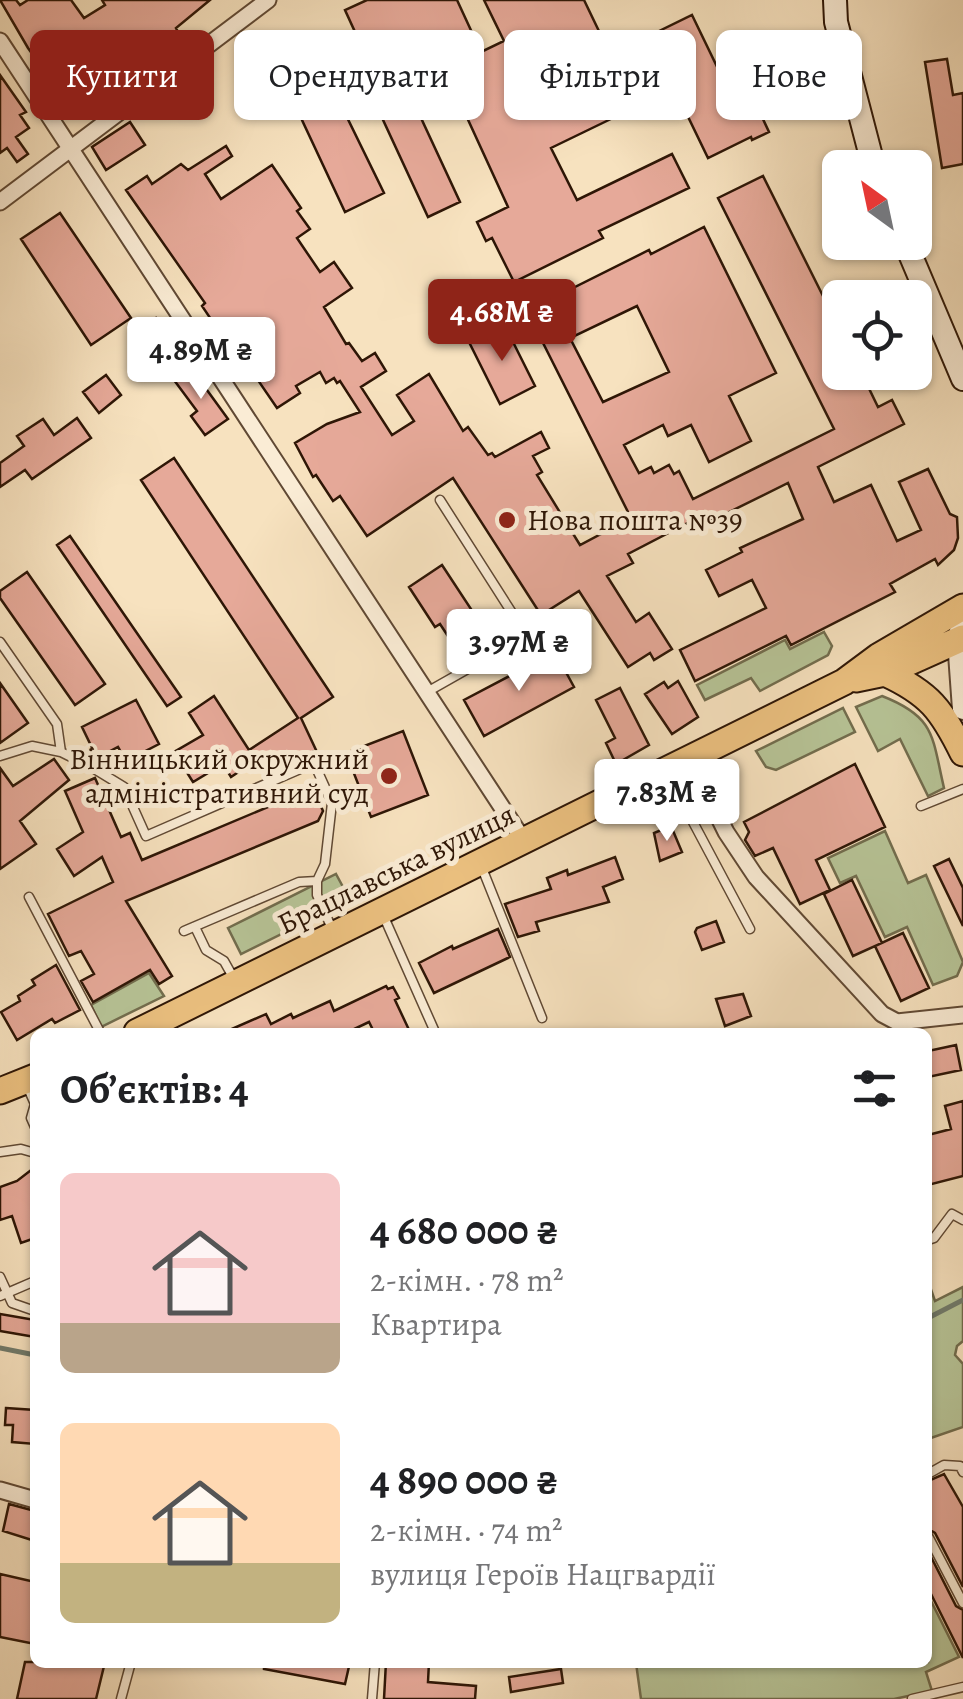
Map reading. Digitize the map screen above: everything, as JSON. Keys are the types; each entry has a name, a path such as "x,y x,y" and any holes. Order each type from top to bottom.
{"main road":[{"path":"835,0 836,22 869,150"},
{"path":"913,260 963,380"},
{"name":"Брацлавська вулиця","path":"155,1028 844,682 879,656 963,607"},
{"name":"Брацлавська вулиця","path":"844,682 884,673 961,632"},
{"path":"884,673 914,686 933,702 963,753"},
{"path":"0,1091 30,1080"}],"street":[{"path":"0,202 268,0"},
{"path":"0,41 524,841"},
{"path":"961,632 963,710"},
{"path":"690,759 726,832 756,878 882,1014 896,1022 963,1016"},
{"path":"0,1490 30,1499"}],"lane":[{"path":"426,692 517,641 522,627 440,500"},
{"path":"0,642 56,724 61,752"},
{"path":"0,756 32,746 61,752 124,787 146,836 314,763 332,803 317,896 336,935"},
{"path":"666,771 750,930"},
{"path":"921,806 963,790"},
{"path":"481,864 542,1018"},
{"path":"184,932 300,882 317,880"},
{"path":"29,897 98,1028"},
{"path":"382,913 434,1028"},
{"path":"195,927 206,950 224,960 236,984"},
{"path":"0,1152 30,1152"},
{"path":"932,1239 952,1214 963,1220"},
{"path":"0,1276 3,1294 12,1303 30,1308"},
{"path":"3,1294 30,1283"},
{"path":"932,1472 944,1465 960,1466 963,1472"},
{"path":"932,1544 963,1603"},
{"path":"121,1699 129,1668"},
{"path":"372,1699 375,1668"},
{"path":"912,1699 963,1687"}],"green space":[{"path":"824,632 832,646 828,655 760,691 751,678 705,700 697,685 785,640 790,649"},
{"path":"882,696 913,712 929,731 944,788 928,796 900,739 878,751 856,707"},
{"path":"843,708 855,732 776,770 766,767 756,751"},
{"path":"885,831 908,883 926,875 963,962 957,976 933,985 907,927 885,937 856,876 840,883 828,858"},
{"path":"336,874 350,900 241,954 228,928"},
{"path":"149,973 164,996 101,1027 91,1005"},
{"path":"963,1287 963,1341 955,1355 963,1364 963,1427 932,1438 932,1292 935,1301"},
{"path":"932,1603 959,1657 926,1672 932,1691 894,1699 641,1699 637,1668 932,1668"}],"building":[{"path":"0,0 16,0 20,5 28,0 71,0 84,18 105,5 102,0 210,0 177,30 30,30 30,51"},
{"path":"367,0 457,0 471,30 354,30 345,10"},
{"path":"484,0 584,0 598,30 504,30 504,41"},
{"path":"692,15 716,65 716,120 763,120 769,132 708,158 690,120 696,120 696,30 661,30"},
{"path":"504,41 504,120 609,120 551,148 577,200 672,154 689,188 599,231 603,238 514,282 492,238 486,241 477,222 508,207 468,120 484,120 484,51"},
{"path":"947,59 953,95 963,93 963,164 942,168 925,62"},
{"path":"0,75 26,112 20,115 29,128 16,137 28,154 17,162 7,148 0,153"},
{"path":"302,120 348,120 384,193 345,212"},
{"path":"383,120 422,120 460,202 428,217"},
{"path":"130,122 145,145 106,170 92,147"},
{"path":"226,146 232,156 205,174 221,199 272,165 310,229 297,238 320,272 334,262 352,288 324,307 346,344 362,361 375,353 386,371 361,387 392,435 414,421 397,395 429,374 463,431 468,427 488,455 492,453 495,457 541,432 549,448 533,456 542,472 537,475 580,545 631,518 527,311 649,250 651,254 704,227 776,373 729,396 751,441 709,462 691,425 668,436 663,425 624,445 639,473 651,467 654,473 669,465 674,474 679,471 693,499 834,429 718,198 763,176 822,294 822,390 870,390 878,407 892,400 904,424 818,467 834,502 871,485 897,541 921,530 899,482 928,469 950,514 957,517 954,550 938,565 935,559 890,584 895,592 791,645 786,636 695,681 680,650 766,608 752,580 719,596 706,570 742,552 740,548 803,519 788,483 711,521 707,513 628,554 633,563 607,576 636,622 649,613 672,649 654,660 650,653 628,667 579,591 541,615 453,478 367,536 340,496 333,501 316,475 313,477 295,443 327,424 360,412 340,381 337,383 334,378 326,383 320,372 296,386 300,393 277,408 238,351 227,343 202,306 205,303 126,190 147,176 152,184 181,164 188,170","holes":["637,306 669,372 603,402 570,338"]},
{"path":"60,213 131,318 91,345 21,239"},
{"path":"156,318 170,337 151,350 146,343 141,347 132,334"},
{"path":"504,324 535,386 500,404 469,342"},
{"path":"191,368 228,419 205,435 191,416 197,411 174,380"},
{"path":"106,375 121,395 99,413 83,392"},
{"path":"77,418 91,438 32,479 25,470 0,487 0,463 24,446 17,436 43,419 54,435"},
{"path":"174,458 333,697 301,718 316,750 275,771 267,753 231,777 223,764 193,782 174,752 203,735 189,713 214,696 249,750 298,718 141,480"},
{"path":"70,536 181,697 167,706 57,545"},
{"path":"442,565 494,644 465,662 440,624 435,627 409,587"},
{"path":"27,572 105,684 75,705 0,598 0,591"},
{"path":"555,652 574,687 484,736 464,700"},
{"path":"678,681 698,717 672,734 645,694 664,682 668,688"},
{"path":"0,683 28,723 0,743"},
{"path":"620,688 649,745 616,764 606,743 615,738 596,700"},
{"path":"136,700 159,744 126,761 118,747 97,758 82,727"},
{"path":"403,731 428,795 371,817 346,753"},
{"path":"54,759 69,780 20,821 36,844 0,869 0,768 13,786"},
{"path":"855,764 885,827 816,860 830,890 800,904 773,848 755,856 745,840 749,832 744,822"},
{"path":"95,778 121,837 130,833 142,860 313,788 323,811 318,821 126,901 172,976 159,984 150,970 93,1002 81,981 94,974 81,951 69,956 48,914 113,882 102,857 74,876 57,849 83,832 65,791"},
{"path":"671,826 682,852 660,861 654,833"},
{"path":"615,857 623,879 603,887 609,902 536,922 539,931 518,937 505,904 551,889 547,878 567,870 568,875"},
{"path":"949,859 963,888 963,926 934,866"},
{"path":"852,880 882,943 853,956 824,894"},
{"path":"716,921 724,942 702,950 695,932"},
{"path":"498,929 510,957 434,993 419,963"},
{"path":"903,933 929,988 901,1001 875,946"},
{"path":"56,965 80,1010 55,1023 52,1019 30,1028 30,1032 17,1040 1,1012 20,1001 18,996 35,985 32,980"},
{"path":"386,986 393,987 408,1028 372,1028 369,1022 356,1028 234,1028 266,1014 271,1024 291,1014 293,1018 330,1001 334,1011"},
{"path":"743,994 751,1016 725,1026 716,999"},
{"path":"956,1045 961,1070 932,1076 932,1050"},
{"path":"963,1101 963,1176 932,1184 932,1134 951,1129 945,1106"},
{"path":"30,1171 30,1240 21,1243 12,1216 0,1220 0,1187"},
{"path":"0,1314 30,1319 30,1336 0,1331"},
{"path":"6,1408 30,1410 30,1444 12,1442 13,1425 5,1425"},
{"path":"944,1474 963,1507 963,1587 932,1531 932,1479"},
{"path":"9,1504 30,1510 30,1539 3,1531"},
{"path":"932,1559 956,1606 963,1610 963,1658 932,1596"},
{"path":"0,1574 30,1581 30,1643 0,1637"},
{"path":"25,1662 30,1662 30,1668 104,1668 96,1699 17,1699"},
{"path":"264,1668 349,1668 345,1684"},
{"path":"386,1668 429,1668 428,1682 476,1686 475,1699 384,1699"},
{"path":"561,1669 563,1683 511,1692 509,1677"}],"waterway":[{"path":"932,1316 963,1300"},
{"path":"0,1348 30,1354"}],"place":[{"name":"Нова пошта №39","path":"507,520"},
{"name":"Вінницький окружний адміністративний суд","path":"389,776"}]}
